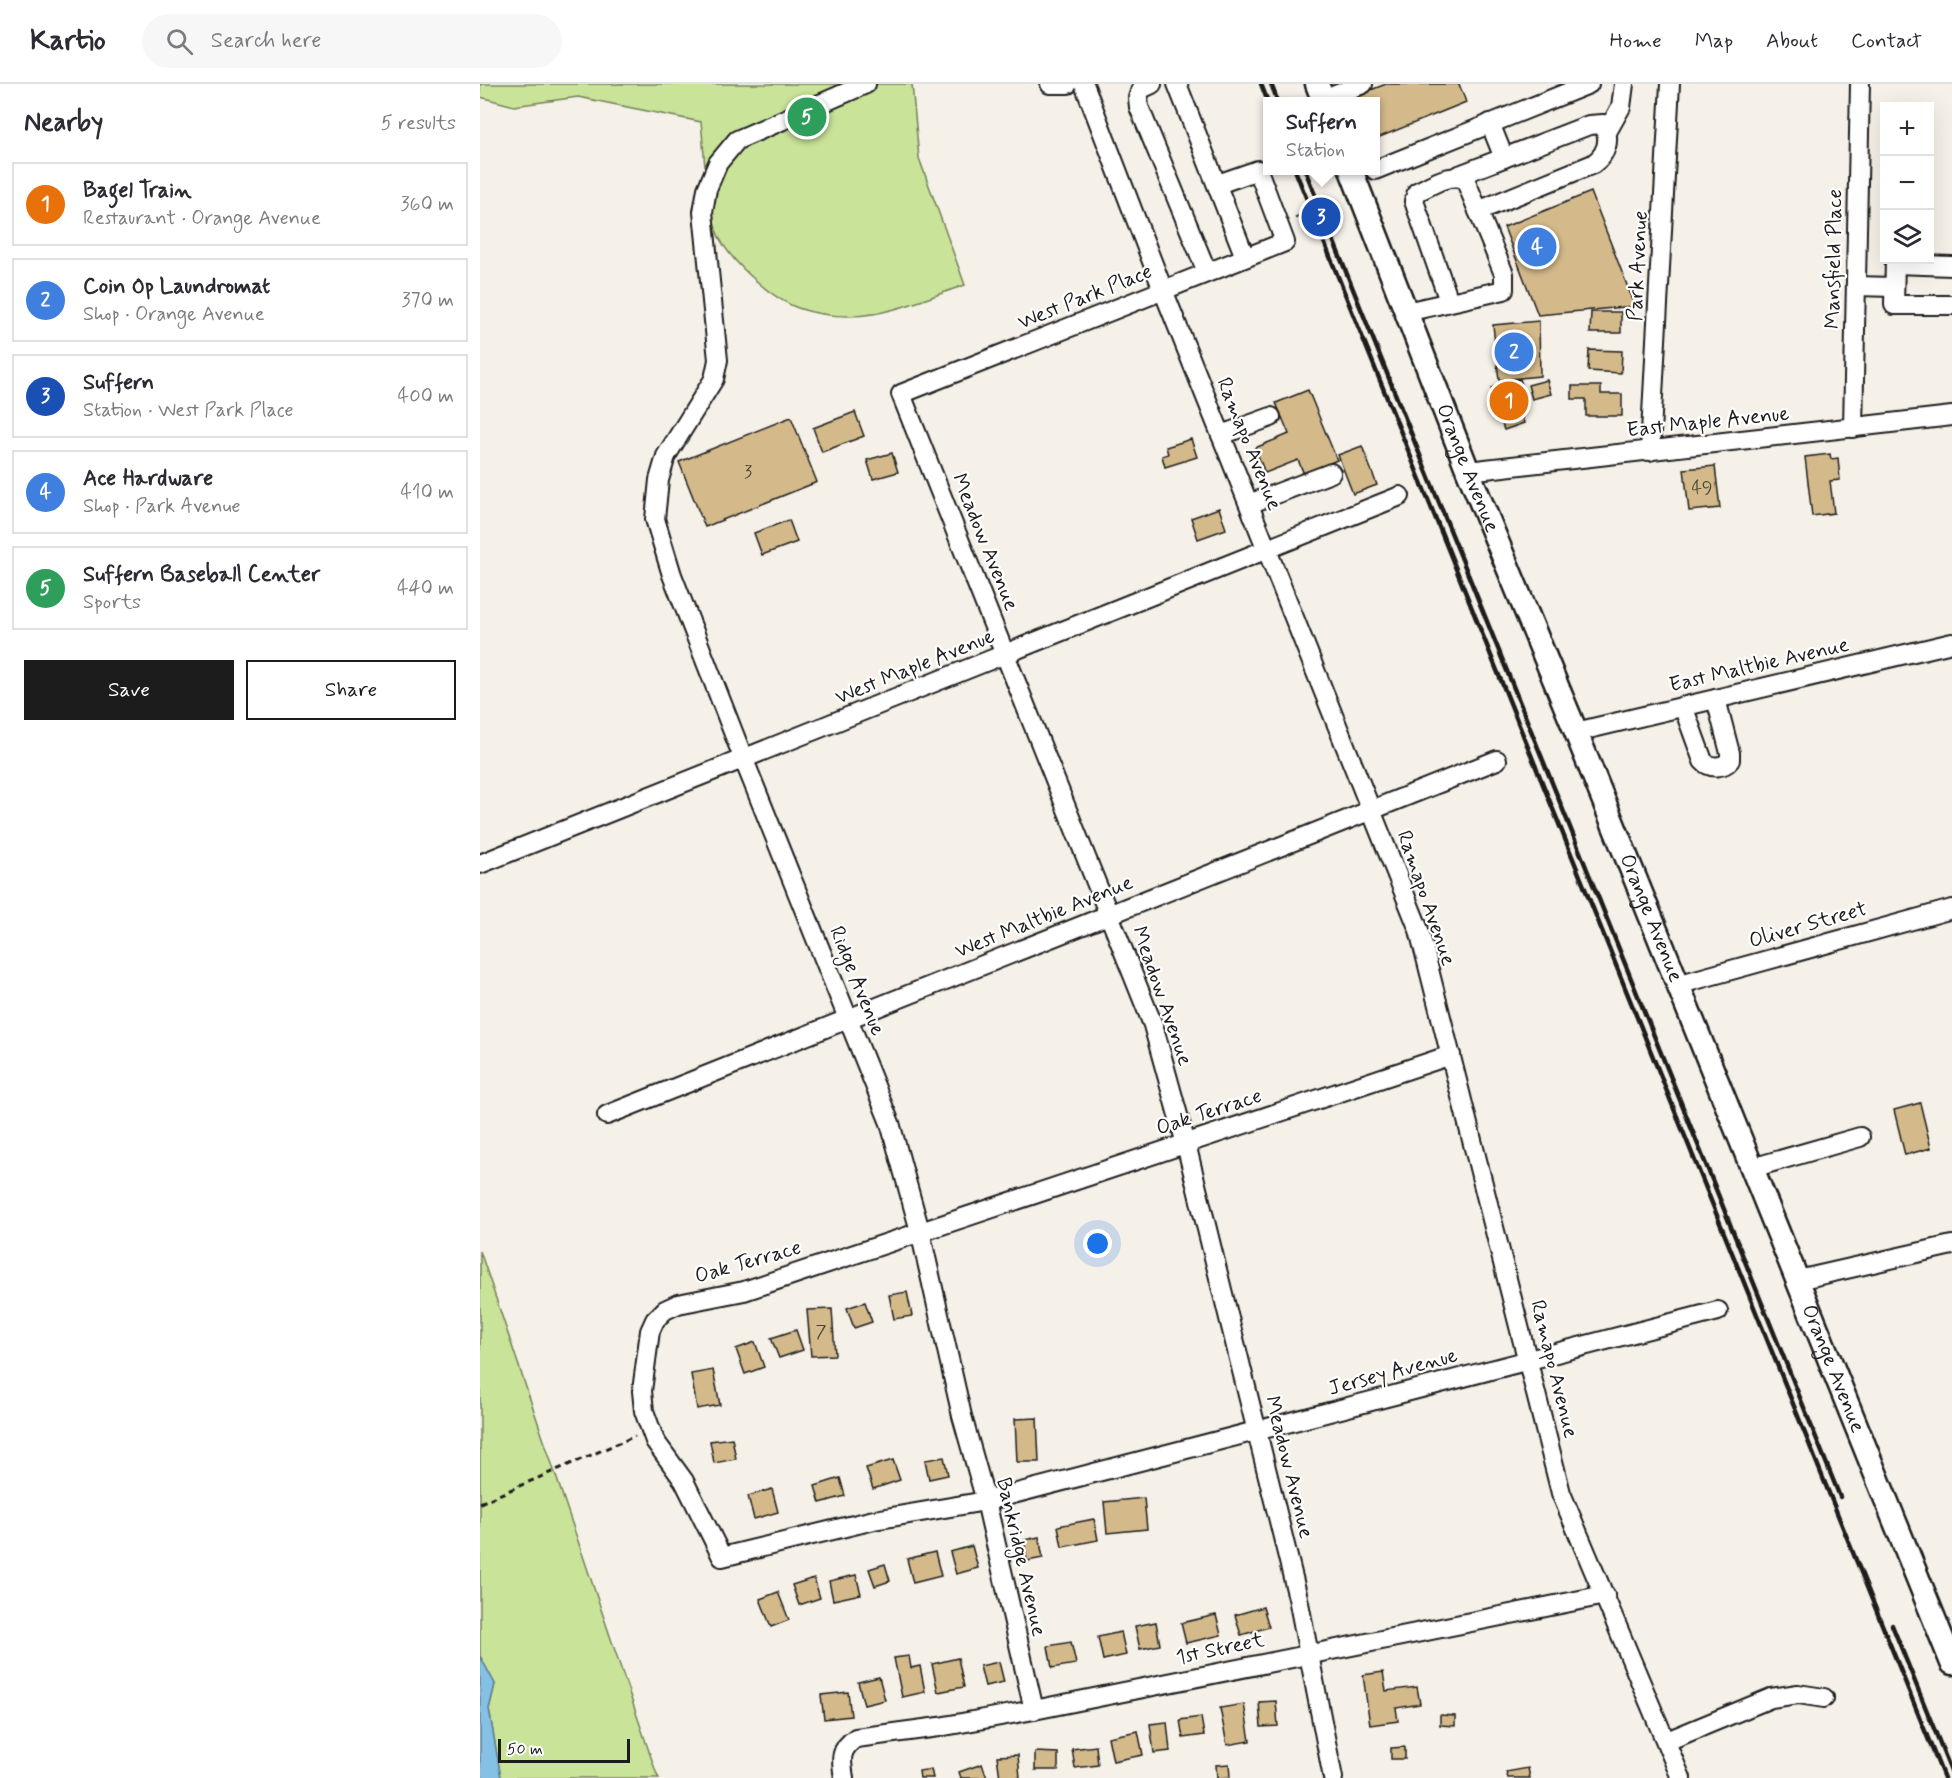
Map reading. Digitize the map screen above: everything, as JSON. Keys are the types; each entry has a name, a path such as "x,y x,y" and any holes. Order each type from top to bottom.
{"main road":[{"name":"Orange Avenue","path":"1365,175 1406,312 1468,471 1576,732 1952,1663"}],"street":[{"name":"Ridge Avenue","path":"866,84 736,140 718,163 707,189 703,212 718,360 714,379 666,456 659,480 655,519 672,575 890,1123 920,1230 962,1416"},
{"path":"1050,84 1068,84"},
{"name":"Ramapo Avenue","path":"1084,84 1163,290 1419,930 1561,1493 1681,1778"},
{"path":"1152,84 1142,89 1138,98 1139,107 1207,272"},
{"path":"1177,84 1245,257"},
{"path":"1321,95 1363,84"},
{"path":"1380,166 1588,84"},
{"path":"1607,132 1621,107 1624,84"},
{"name":"Park Avenue","path":"1650,451 1670,84"},
{"name":"Mansfield Place","path":"1853,428 1860,88"},
{"path":"1490,123 1504,158"},
{"path":"1449,301 1414,201 1417,192 1589,124 1603,124 1607,132 1608,146 1600,160 1478,211"},
{"name":"West Park Place","path":"901,394 1285,242 1258,170 1218,184"},
{"path":"1406,312 1449,301 1482,297 1504,290 1504,274 1465,179 1457,176"},
{"path":"1894,296 1895,264"},
{"path":"1924,264 1952,266"},
{"path":"1856,286 1894,296 1952,305"},
{"name":"Meadow Avenue","path":"901,394 1153,1025 1186,1144 1258,1431 1309,1654 1333,1778"},
{"name":"East Maple Avenue","path":"1468,471 1952,416"},
{"path":"1221,435 1270,417"},
{"path":"1249,504 1331,473"},
{"name":"West Maple Avenue","path":"480,864 1400,496"},
{"name":"East Maltbie Avenue","path":"1576,732 1952,643"},
{"path":"1683,706 1703,761 1711,766 1723,766 1730,760 1730,747 1716,699"},
{"name":"West Maltbie Avenue","path":"607,1115 1497,760"},
{"name":"Oliver Street","path":"1677,985 1952,909"},
{"name":"Oak Terrace","path":"1079,1476 986,1501 874,1520 722,1557 684,1481 655,1441 644,1411 642,1391 650,1331 665,1310 678,1304 744,1291 920,1230 1451,1055"},
{"path":"1752,1168 1860,1137"},
{"path":"1798,1280 1952,1245"},
{"name":"Jersey Avenue","path":"1079,1476 1718,1311"},
{"name":"Bankridge Avenue","path":"962,1416 986,1501 1034,1710"},
{"name":"1st Street","path":"844,1778 841,1761 845,1746 856,1738 939,1727 1034,1710 1605,1595"},
{"path":"1667,1741 1771,1698 1798,1694 1824,1698"}],"path":[{"path":"1295,218 1304,214"},
{"path":"480,1503 627,1439"}],"green space":[{"path":"480,84 912,84 919,158 965,285 908,305 873,314 837,316 801,309 764,288 740,265 721,241 710,203 701,122 578,97 514,106 480,97"},
{"path":"480,1251 659,1778 501,1778 489,1709 495,1684 480,1656"}],"water":[{"path":"480,1656 495,1684 489,1709 501,1778 480,1778"}],"building":[{"path":"1386,84 1459,84 1466,102 1380,137 1380,97 1353,97"},
{"path":"1591,192 1635,306 1538,315 1504,227"},
{"path":"1591,312 1621,312 1621,333 1590,333"},
{"path":"1539,321 1540,376 1499,380 1493,325"},
{"path":"1589,350 1622,351 1621,373 1588,371"},
{"path":"1520,379 1526,397 1517,400 1524,423 1504,430 1491,388"},
{"path":"1547,380 1551,394 1532,399 1528,385"},
{"path":"1572,386 1601,386 1601,394 1622,394 1622,416 1586,416 1586,399 1572,399"},
{"path":"1308,390 1337,460 1304,474 1298,460 1265,473 1255,448 1289,434 1276,403"},
{"path":"855,412 864,436 822,452 813,428"},
{"path":"791,417 817,482 705,527 679,462"},
{"path":"1191,439 1197,457 1165,467 1162,456 1168,454 1166,447"},
{"path":"1362,446 1377,485 1353,494 1338,455"},
{"path":"892,453 898,472 873,479 867,460"},
{"path":"1830,454 1831,459 1838,458 1840,480 1830,481 1834,513 1812,516 1805,457"},
{"path":"1715,466 1720,508 1689,511 1684,469"},
{"path":"1219,508 1226,529 1198,539 1191,518"},
{"path":"789,520 797,542 762,555 754,533"},
{"path":"1920,1103 1931,1148 1905,1155 1894,1110"},
{"path":"907,1292 912,1316 894,1319 889,1295"},
{"path":"865,1302 872,1322 854,1328 847,1308"},
{"path":"832,1309 835,1355 811,1356 807,1310"},
{"path":"796,1330 803,1350 779,1358 771,1338"},
{"path":"755,1342 764,1367 745,1374 736,1349"},
{"path":"713,1370 720,1405 697,1409 691,1374"},
{"path":"1037,1418 1039,1462 1017,1462 1015,1419"},
{"path":"732,1438 736,1459 714,1463 710,1441"},
{"path":"944,1457 948,1475 929,1479 925,1460"},
{"path":"893,1460 900,1480 873,1489 866,1468"},
{"path":"840,1478 845,1496 820,1503 815,1486"},
{"path":"772,1489 778,1512 754,1519 748,1496"},
{"path":"1144,1498 1147,1529 1107,1533 1104,1502"},
{"path":"1094,1519 1098,1540 1062,1547 1058,1526"},
{"path":"1039,1537 1043,1558 1027,1561 1024,1540"},
{"path":"972,1546 978,1568 956,1574 950,1552"},
{"path":"935,1552 941,1576 913,1583 907,1559"},
{"path":"885,1564 890,1581 875,1586 869,1569"},
{"path":"856,1575 861,1594 833,1600 829,1581"},
{"path":"814,1578 820,1598 799,1605 792,1585"},
{"path":"778,1592 789,1620 771,1627 760,1599"},
{"path":"1263,1607 1269,1627 1241,1635 1235,1615"},
{"path":"1216,1615 1221,1635 1186,1643 1181,1623"},
{"path":"1156,1622 1160,1645 1140,1649 1135,1626"},
{"path":"1121,1632 1126,1655 1103,1660 1098,1637"},
{"path":"1071,1642 1076,1664 1052,1668 1048,1646"},
{"path":"909,1656 911,1668 920,1666 925,1692 902,1697 894,1658"},
{"path":"958,1658 964,1687 938,1692 932,1664"},
{"path":"999,1662 1004,1682 985,1686 980,1666"},
{"path":"1383,1672 1386,1691 1417,1687 1420,1704 1396,1708 1398,1721 1370,1725 1363,1675"},
{"path":"879,1677 885,1700 864,1705 858,1682"},
{"path":"848,1692 851,1716 824,1719 821,1695"},
{"path":"1276,1701 1278,1726 1261,1727 1259,1702"},
{"path":"1244,1704 1250,1741 1227,1745 1220,1708"},
{"path":"1440,1715 1455,1716 1455,1726 1440,1725"},
{"path":"1201,1717 1204,1735 1183,1738 1180,1720"},
{"path":"1167,1722 1170,1751 1154,1753 1150,1724"},
{"path":"1138,1731 1143,1755 1113,1761 1108,1737"},
{"path":"1096,1746 1098,1765 1075,1768 1072,1749"},
{"path":"1405,1747 1405,1759 1391,1759 1391,1748"},
{"path":"1035,1752 1058,1753 1058,1770 1035,1770"},
{"path":"1018,1755 1020,1778 1000,1778 997,1756"},
{"path":"982,1764 987,1778 961,1778 959,1772"},
{"path":"1229,1764 1230,1777 1217,1778 1216,1765"},
{"path":"1528,1768 1530,1778 1508,1778 1506,1772"},
{"path":"931,1769 933,1778 920,1778 919,1771"}],"railway":[{"path":"1261,84 1266,97"},
{"path":"1271,84 1276,97"},
{"path":"1297,175 1944,1778"},
{"path":"1307,175 1840,1497"},
{"path":"1892,1625 1952,1773"}],"place":[{"name":"Suffern Baseball Center","path":"807,117"},
{"name":"Suffern","path":"1321,217"},
{"name":"Ace Hardware","path":"1537,247"},
{"name":"Coin Op Laundromat","path":"1514,352"},
{"name":"Bagel Train","path":"1509,401"}]}
